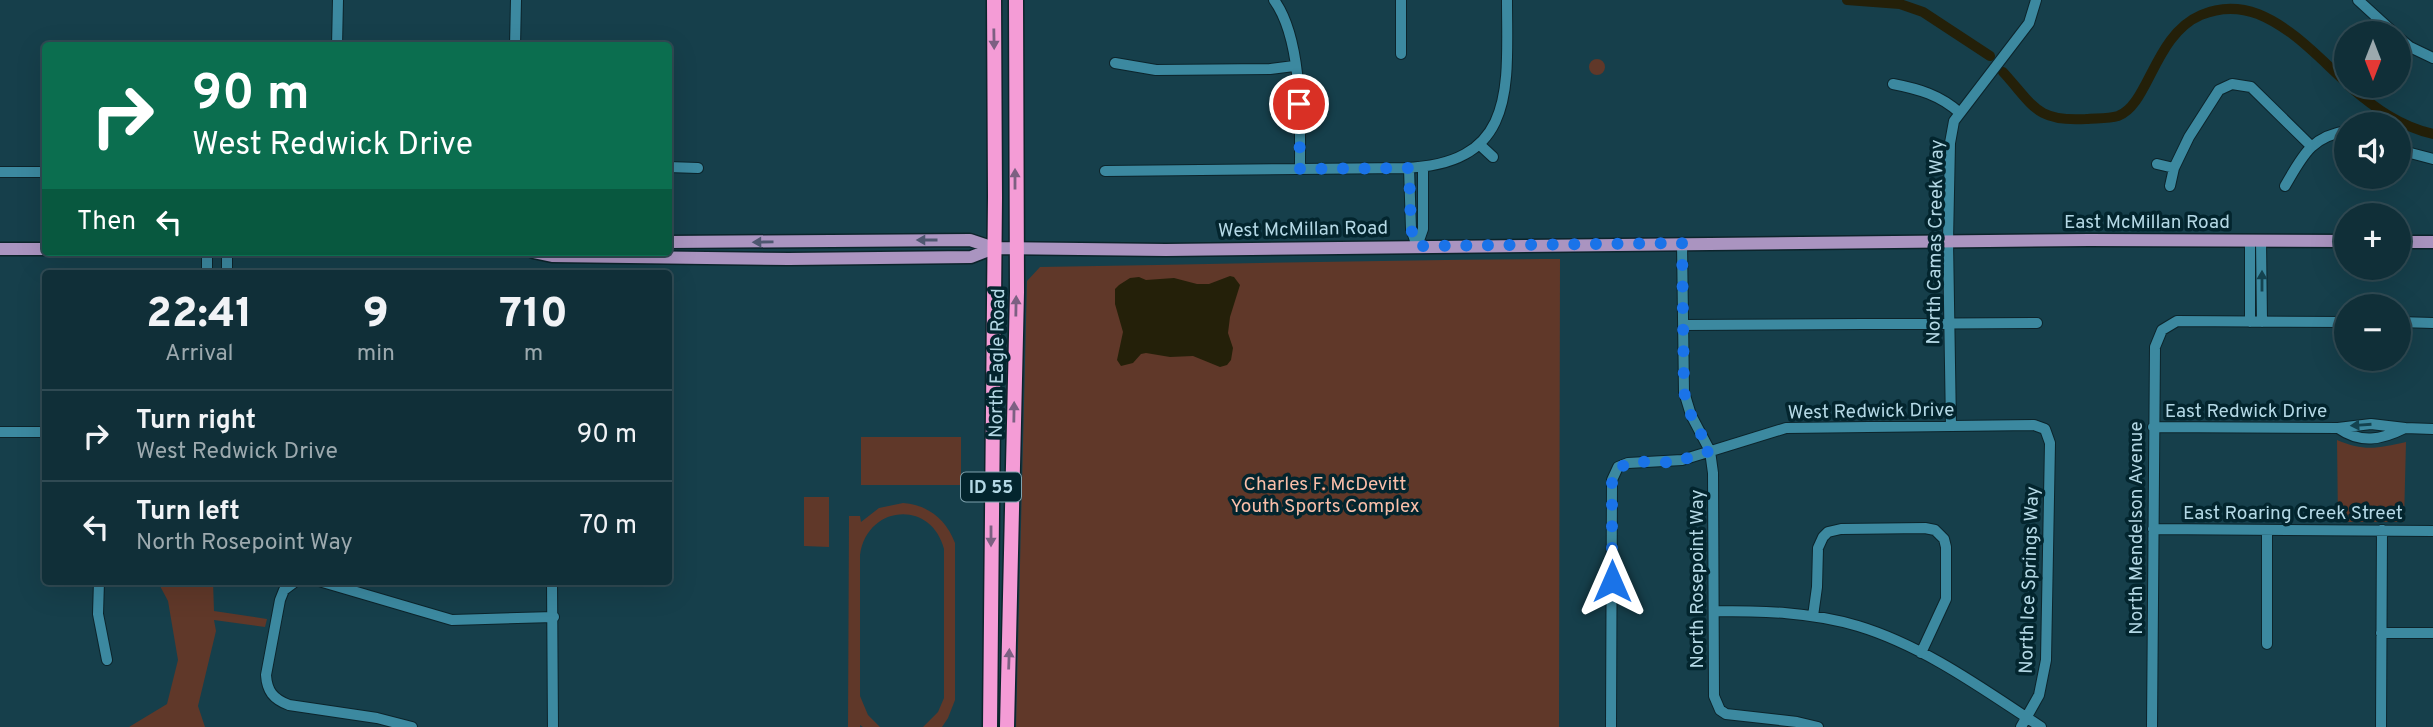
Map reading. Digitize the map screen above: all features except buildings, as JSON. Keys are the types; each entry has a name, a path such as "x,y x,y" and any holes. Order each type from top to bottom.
{"highway":[{"name":"North Eagle Road","path":"990,727 993,0"},
{"name":"North Eagle Road","path":"1007,727 1016,248 1016,0"}],"main road":[{"name":"West McMillan Road","path":"672,242 970,240 994,248 1166,250 1948,241"},
{"name":"East McMillan Road","path":"1948,241 2334,241"},
{"path":"2411,242 2433,242"},
{"name":"West McMillan Road","path":"672,255 789,259 971,257 994,248"},
{"path":"0,249 42,249"}],"street":[{"path":"337,42 338,0"},
{"path":"515,42 516,0"},
{"path":"1274,0 1289,30 1300,114 1300,169"},
{"path":"1401,0 1401,54"},
{"path":"1105,171 1423,168 1447,162 1479,144 1495,122 1506,93 1507,0"},
{"name":"North Camas Creek Way","path":"1951,426 1948,241 1950,143 1954,121 2029,23 2036,0"},
{"path":"2358,0 2381,21"},
{"path":"2412,48 2433,58"},
{"path":"1115,63 1156,70 1270,69 1294,66"},
{"path":"1893,84 1923,90 1960,113"},
{"path":"2170,186 2174,168 2189,138 2219,90 2232,84 2251,86 2311,146"},
{"path":"2285,186 2311,146 2334,133"},
{"path":"1479,144 1493,157"},
{"path":"2411,153 2433,159"},
{"path":"2157,164 2174,168"},
{"path":"672,167 698,168"},
{"path":"1409,168 1411,229 1417,246"},
{"path":"1417,246 1423,229 1423,168"},
{"path":"0,172 42,172"},
{"path":"2256,240 2250,322 2334,322"},
{"path":"2256,240 2262,322"},
{"name":"North Rosepoint Way","path":"1682,243 1684,392 1691,415 1710,451 1713,473 1714,696 1720,710 1734,716 1768,718 1818,727"},
{"name":"North Mendelson Avenue","path":"2152,727 2155,347 2162,330 2178,321 2250,322"},
{"path":"2411,322 2433,323"},
{"path":"1683,325 2037,323"},
{"name":"West Redwick Drive","path":"1611,727 1612,480 1618,467 1628,463 1676,461 1789,428 2034,425 2045,429"},
{"name":"East Redwick Drive","path":"2153,426 2338,428 2371,425 2433,429"},
{"name":"East Redwick Drive","path":"2338,428 2370,440 2405,428"},
{"name":"North Ice Springs Way","path":"2024,722 2039,695 2046,660 2050,443 2045,429"},
{"path":"0,432 42,432"},
{"path":"1813,616 1818,548 1823,537 1833,530 1841,529 1925,528 1940,534 1946,547 1946,599 1921,653"},
{"name":"East Roaring Creek Street","path":"2153,529 2433,531"},
{"path":"2267,530 2267,644"},
{"path":"2381,727 2382,530"},
{"path":"99,585 98,614 107,660"},
{"path":"290,585 279,600 266,675 271,695 289,705 377,718 412,727"},
{"path":"333,585 452,620 554,617"},
{"path":"552,585 554,727"},
{"path":"1714,611 1764,610 1813,616 1866,629 1921,653 2024,722 2040,727"},
{"path":"2381,633 2433,633"}],"green space":[{"path":"1594,59 1600,59 1605,67 1603,73 1594,75 1589,70 1589,64"},
{"name":"Charles F. McDevitt Youth Sports Complex","path":"1560,259 1559,727 1016,727 1027,281 1040,267"},
{"path":"861,437 961,437 961,485 861,485"},
{"path":"2337,440 2372,448 2406,442 2404,522 2338,522"},
{"path":"804,497 829,497 829,547 804,546"},
{"path":"903,503 928,510 935,515 947,527 955,543 955,700 942,727 923,727 938,712 944,698 944,549 937,533 926,522 914,516 886,518 874,526 865,538 860,555 860,696 868,715 880,727 848,727 849,516 860,516 861,522 879,508"},
{"path":"213,585 214,611 267,619 265,627 214,620 216,631 198,706 205,727 129,727 167,704 178,660 168,601 160,586"}],"shaded area":[{"path":"1230,276 1240,285 1230,317 1228,333 1233,348 1231,360 1227,365 1220,367 1193,356 1170,357 1146,353 1141,354 1133,363 1121,366 1117,360 1123,332 1115,304 1115,289 1119,285 1130,278 1139,277 1146,280 1174,278 1209,284"}],"waterway":[{"path":"1847,0 1900,4 1923,12 1990,56"},
{"path":"2003,72 2030,103 2056,118 2118,116 2129,109 2162,53 2185,25 2208,12 2230,9 2258,14 2283,27 2334,71"},
{"path":"2363,98 2409,126 2433,134"}],"route":[{"path":"1299,104 1300,169 1409,168 1411,229 1417,246 1682,243 1684,392 1691,415 1710,451 1682,460 1628,463 1618,467 1612,480 1612,581"}]}
